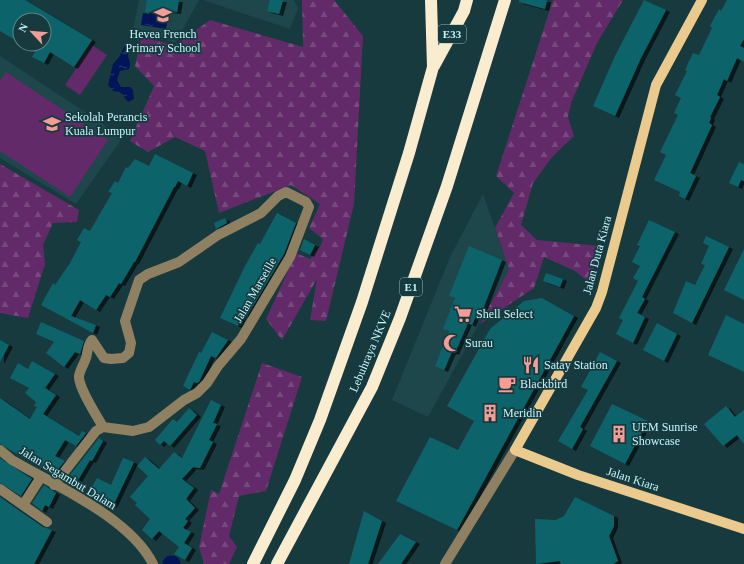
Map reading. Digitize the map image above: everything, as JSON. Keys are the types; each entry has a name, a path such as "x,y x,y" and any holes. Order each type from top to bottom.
{"highway":[{"name":"Lebuhraya NKVE","path":"252,564 295,480 325,405 362,302 409,153 433,67 431,0"},
{"name":"E33","path":"433,67 464,11 467,0"},
{"name":"Lebuhraya NKVE","path":"278,564 372,387 400,318 448,186 506,0"}],"main road":[{"name":"Jalan Duta Kiara","path":"515,450 596,308 602,292 656,85 702,0"},
{"name":"Jalan Kiara","path":"515,450 578,475 744,529"}],"street":[{"name":"Jalan Marseille","path":"286,192 306,202 309,207 290,257 241,339 218,366 207,383 196,393 184,400 149,427 133,431 103,427 82,385 79,374 86,359 90,341 94,342 104,358 123,358 129,353 131,343 125,321 139,280 148,274 179,262 218,235 261,213 278,196 286,192"},
{"path":"54,484 92,435 103,427"},
{"name":"Jalan Segambut Dalam","path":"0,450 41,477 112,519 135,539 148,554 153,564"},
{"name":"Jalan Duta Kiara","path":"445,564 515,450"},
{"path":"23,505 41,477"},
{"path":"0,489 47,522"}],"shaded area":[{"name":"Hevea French Primary School","path":"139,0 199,0 175,43 133,30"},
{"name":"Hevea French Primary School","path":"203,0 294,0 298,8 290,29"},
{"name":"Sekolah Perancis Kuala Lumpur","path":"0,56 123,137 76,204 0,158"},
{"path":"483,194 509,269 428,417 392,400 450,257"}],"green space":[{"path":"302,0 334,0 363,36 354,204 326,321 310,320 317,279 282,340 266,319 296,253 310,259 320,247 323,239 309,228 320,204 291,185 219,213 205,151 175,137 148,152 130,141 154,86 135,66 141,37 175,45 210,20 303,47"},
{"path":"553,0 623,0 597,43 571,103 568,117 574,136 552,157 533,183 521,225 537,240 600,246 590,283 575,271 544,257 534,288 480,324 509,269 495,228 514,193 496,176"},
{"path":"92,45 107,55 80,95 65,85"},
{"name":"Sekolah Perancis Kuala Lumpur","path":"6,72 108,140 70,197 0,151 0,81"},
{"path":"0,164 79,210 77,222 53,223 43,245 45,264 28,318 0,313"},
{"path":"262,363 302,377 266,491 239,496 229,536 237,547 229,564 204,564 199,547 211,490 219,494"}],"water":[{"path":"143,13 168,17 166,29 141,25"},
{"path":"126,43 131,44 128,55 130,66 129,69 120,71 117,80 121,87 130,87 133,90 134,99 128,102 120,92 113,91 108,85 113,64 119,57"}],"building":[{"path":"0,0 25,0 45,12 12,12 12,38 0,31"},
{"path":"147,0 179,0 177,12 166,11 165,15 145,12"},
{"path":"270,0 283,0 279,14 267,11"},
{"path":"519,0 547,0 545,9 519,2"},
{"path":"644,0 666,10 641,58 615,116 593,106 615,56"},
{"path":"727,0 744,0 744,39 740,46 744,48 744,62 737,58 727,81 724,79 717,95 720,97 710,117 709,123 712,125 690,173 696,176 685,199 679,196 680,192 654,180 666,155 660,152 678,115 674,113 681,98 675,95 687,71 685,70 693,53 699,55 712,28 710,26 719,9 721,11"},
{"path":"52,16 92,40 74,67 50,52 52,52"},
{"path":"35,52 50,52 44,63 32,57"},
{"path":"155,154 193,173 187,186 178,181 135,262 121,284 119,283 110,297 106,295 96,310 80,300 71,316 96,325 93,333 41,305 53,283 55,285 70,263 81,242 77,240 84,228 90,231 112,193 108,192 115,181 118,183 126,167 128,168 135,159 149,166"},
{"path":"739,162 744,164 744,181 741,180 738,187 729,183"},
{"path":"277,213 296,223 284,254 247,316 243,314 238,326 220,318 245,266 258,243 260,244"},
{"path":"225,218 227,223 216,229 214,223"},
{"path":"649,220 675,232 642,297 645,299 637,313 645,317 633,343 616,334 623,320 619,318 638,281 633,278 640,266 632,262 640,246 637,245"},
{"path":"706,236 729,247 692,323 673,313 686,281 695,285 705,265 701,264 709,246 703,243"},
{"path":"304,239 315,245 310,255 300,250"},
{"path":"469,246 502,260 483,309 479,308 472,325 468,323 455,353 452,352 444,370 435,366 449,331 443,329 455,298 449,296"},
{"path":"744,249 744,300 724,290"},
{"path":"546,273 563,279 560,287 543,281"},
{"name":"Meridin","path":"542,298 574,316 457,530 396,501 430,437 458,450 474,421 447,406 490,329 524,301"},
{"path":"726,315 744,324 744,372 708,355"},
{"path":"41,322 84,341 80,354 75,352 64,367 46,353 54,342 36,334"},
{"path":"657,323 677,334 664,361 643,350"},
{"path":"212,332 228,340 216,358 211,356 199,382 194,382 190,390 183,386 199,352 201,353"},
{"path":"0,340 9,345 0,362"},
{"path":"600,352 617,361 580,427 583,429 572,449 558,441 588,390 581,387"},
{"path":"32,361 55,374 45,388 56,395 43,414 79,436 82,431 86,433 76,446 65,440 55,456 65,461 53,475 0,444 0,398 30,419 37,407 34,406 36,402 25,393 29,388 10,378 18,363 28,369"},
{"path":"211,400 221,405 213,423 217,424 209,440 213,442 200,468 193,467 182,479 194,488 186,499 195,508 185,519 188,521 183,528 191,532 184,543 192,548 185,560 174,554 179,547 159,531 152,539 142,530 150,519 135,505 137,503 130,497 148,476 137,466 145,457 159,469 174,452 182,458"},
{"name":"UEM Sunrise Showcase","path":"612,404 648,421 625,464 590,446"},
{"path":"726,406 735,417 744,410 744,444 737,435 723,446 704,424"},
{"path":"189,408 197,415 170,446 164,441 160,445 155,440 173,419 177,422"},
{"path":"99,438 103,441 92,461 90,460 78,480 70,475"},
{"path":"0,458 32,479 21,496 0,483"},
{"path":"123,458 134,462 113,506 88,494 97,478 111,485"},
{"path":"44,485 56,493 49,507 45,505 42,511 32,503"},
{"path":"0,497 43,527 52,530 34,564 0,564"},
{"path":"575,497 614,516 614,526 609,536 618,561 613,564 561,564 560,561 536,564 535,519 556,520 564,516"},
{"path":"364,511 382,521 368,564 349,564"},
{"path":"400,534 416,542 401,564 378,564"}],"place":[{"name":"Hevea French Primary School","path":"163,15"},
{"name":"Sekolah Perancis Kuala Lumpur","path":"52,124"},
{"name":"Shell Select","path":"463,314"},
{"name":"Surau","path":"452,343"},
{"name":"Satay Station","path":"531,365"},
{"name":"Blackbird","path":"507,384"},
{"name":"Meridin","path":"490,413"},
{"name":"UEM Sunrise Showcase","path":"619,434"}]}
